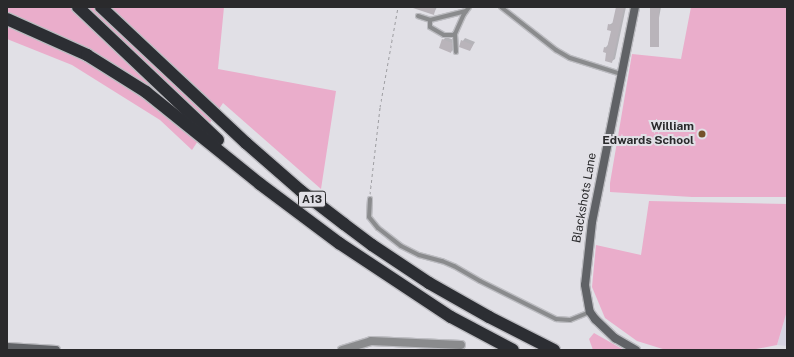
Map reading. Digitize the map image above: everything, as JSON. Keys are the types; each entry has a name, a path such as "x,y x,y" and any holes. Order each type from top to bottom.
{"highway":[{"name":"A13","path":"78,7 224,146 322,230 362,259 426,301 480,334 513,350"},
{"name":"A13","path":"101,7 246,143 301,190 349,228 400,264 459,301 554,350"},
{"path":"7,19 87,55 146,92 260,184 322,230"}],"street":[{"name":"Blackshots Lane","path":"635,7 592,222 585,285 590,312 603,328 636,350"},
{"path":"342,350 371,341 461,345"},
{"path":"7,347 56,350"}],"lane":[{"path":"456,52 455,34 469,7"},
{"path":"501,7 556,50 570,58 621,74"},
{"path":"418,16 430,20 466,11"},
{"path":"430,20 430,27 433,30 448,36 455,34"},
{"path":"370,199 369,218 373,223 401,246 419,256 442,260 480,281 556,318 570,320 590,312"}],"path":[{"path":"370,199 380,107 398,7"}],"shaded area":[{"path":"7,7 224,7 218,69 336,91 321,189 223,103 192,150 160,120 72,65 7,39"},
{"name":"William Edwards School","path":"691,7 787,7 787,197 692,197 610,192 610,183 632,54 681,59"},
{"path":"649,201 787,204 787,311 777,345 751,350 666,350 637,341 605,318 592,287 596,245 641,255"},
{"path":"787,311 787,346 777,345"},
{"path":"594,333 624,350 593,350 589,339"}],"building":[{"path":"429,7 435,9 434,15 413,8"},
{"path":"616,7 624,7 612,63 605,61 606,53 603,52 604,47 607,48 611,31 607,30 608,24 612,25"},
{"path":"650,7 659,7 659,47 650,47"},
{"path":"442,39 452,43 451,53 439,48"},
{"path":"461,40 473,45 470,51 459,47"}],"place":[{"name":"William Edwards School","path":"702,134"}]}
